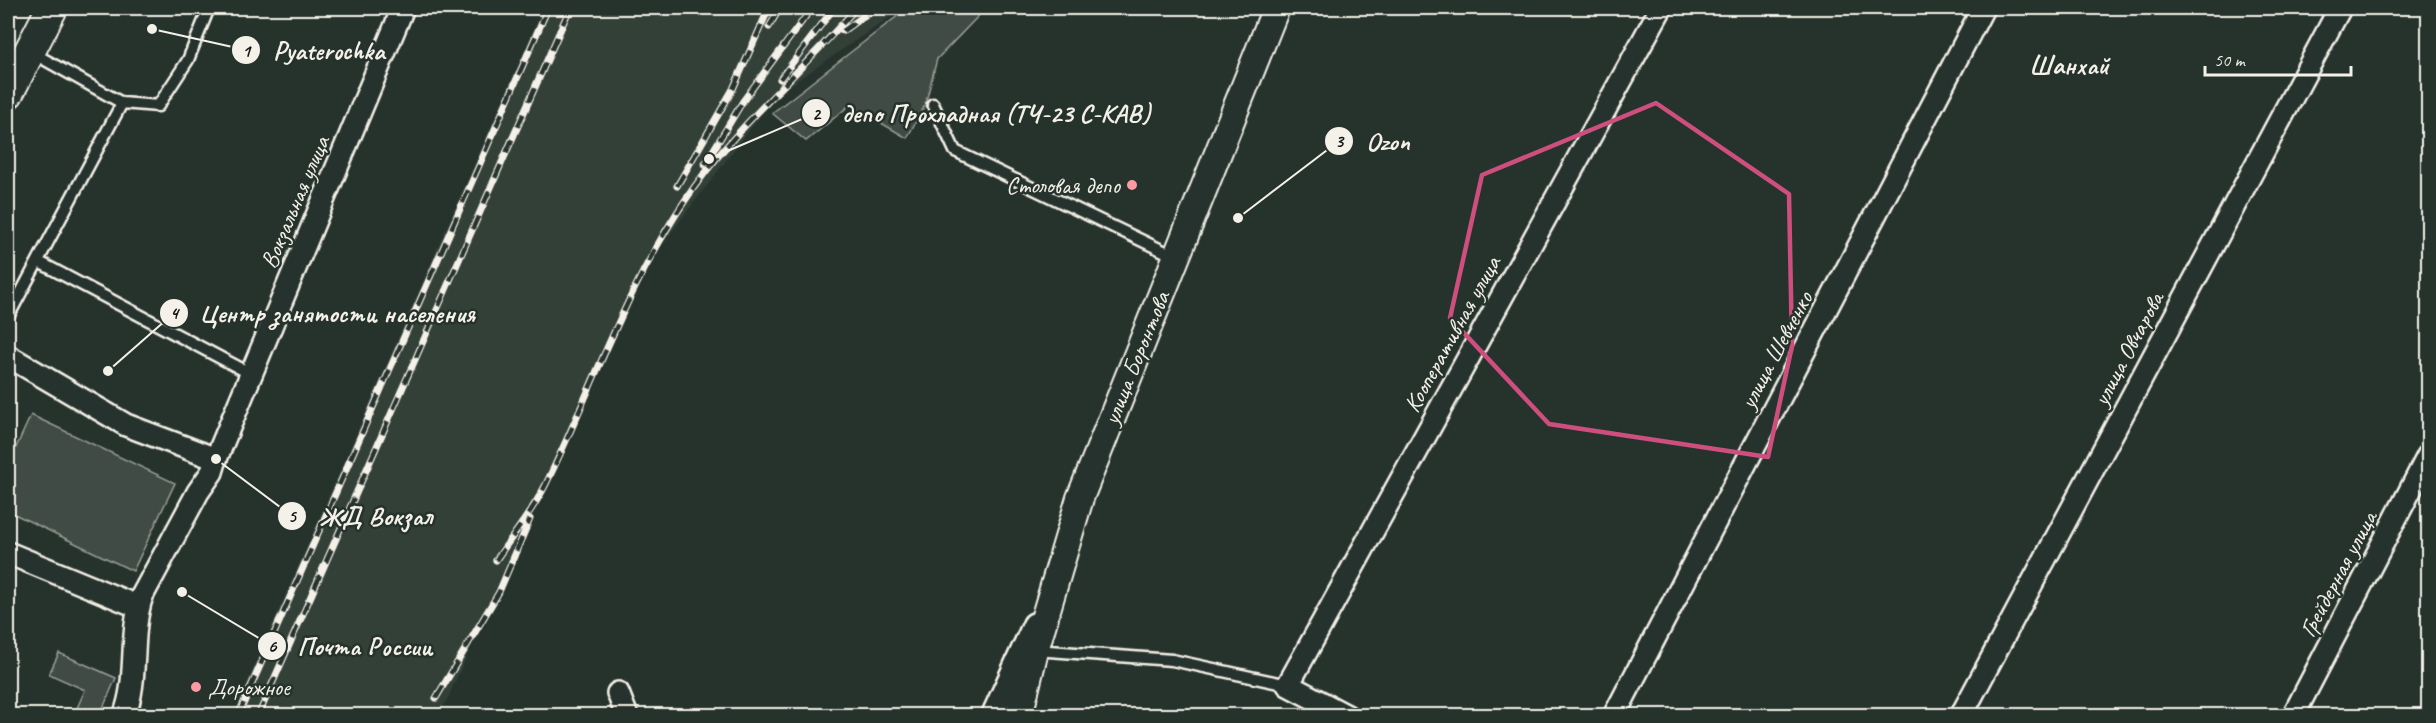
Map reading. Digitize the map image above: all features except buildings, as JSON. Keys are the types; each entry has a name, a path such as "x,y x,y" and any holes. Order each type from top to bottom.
{"main road":[{"path":"8,93 52,8"}],"street":[{"name":"Вокзальная улица","path":"124,716 130,700 132,652 139,608 162,558 198,492 213,472 216,459 403,8"},
{"name":"улица Боронтова","path":"1019,716 1035,650 1080,498 1276,8"},
{"name":"Кооперативная улица","path":"1288,685 1661,8"},
{"name":"улица Шевченко","path":"1614,716 1983,8"},
{"name":"улица Овчарова","path":"1961,716 2340,8"},
{"path":"8,356 126,425 216,459"},
{"name":"Грейдерная улица","path":"2293,716 2428,456"},
{"path":"8,553 139,608"},
{"path":"992,716 1060,570"},
{"path":"1288,685 1347,716"},
{"path":"618,693 627,716"}],"lane":[{"path":"29,51 122,103 158,106 188,60 208,8"},
{"path":"8,317 122,103"},
{"path":"933,104 955,151 1176,257"},
{"path":"39,262 251,374"},
{"path":"1035,650 1172,660 1288,685"}],"highlighted area":[{"path":"1656,103 1789,194 1792,346 1768,457 1549,424 1450,318 1482,175"}],"shaded area":[{"path":"543,8 903,8 776,95 667,238 662,243 656,240 440,715 233,715"},
{"path":"908,8 986,8 937,59 925,105 907,138 850,105 806,141 772,113"},
{"path":"31,415 175,483 133,571 8,511 8,465"},
{"path":"59,653 116,678 100,715 74,715 85,690 49,674"}],"railway":[{"path":"238,716 548,8"},
{"path":"258,716 570,8"},
{"path":"677,186 733,89 769,8"},
{"path":"769,27 780,8"},
{"path":"705,164 743,101 812,8"},
{"path":"780,79 834,8"},
{"path":"496,560 541,494 644,270 684,202 723,150 856,8"},
{"path":"843,31 875,8"},
{"path":"436,698 499,592 530,519"}],"place":[{"name":"Pyaterochka","path":"152,29"},
{"name":"депо Прохладная (ТЧ-23 С-КАВ)","path":"709,159"},
{"name":"Столовая депо","path":"1132,185"},
{"name":"Ozon","path":"1238,218"},
{"name":"Центр занятости населения","path":"108,371"},
{"name":"ЖД Вокзал","path":"216,459"},
{"name":"Почта России","path":"182,592"},
{"name":"Дорожное","path":"196,687"}],"district":[{"name":"Шанхай","path":"2069,65"}]}
